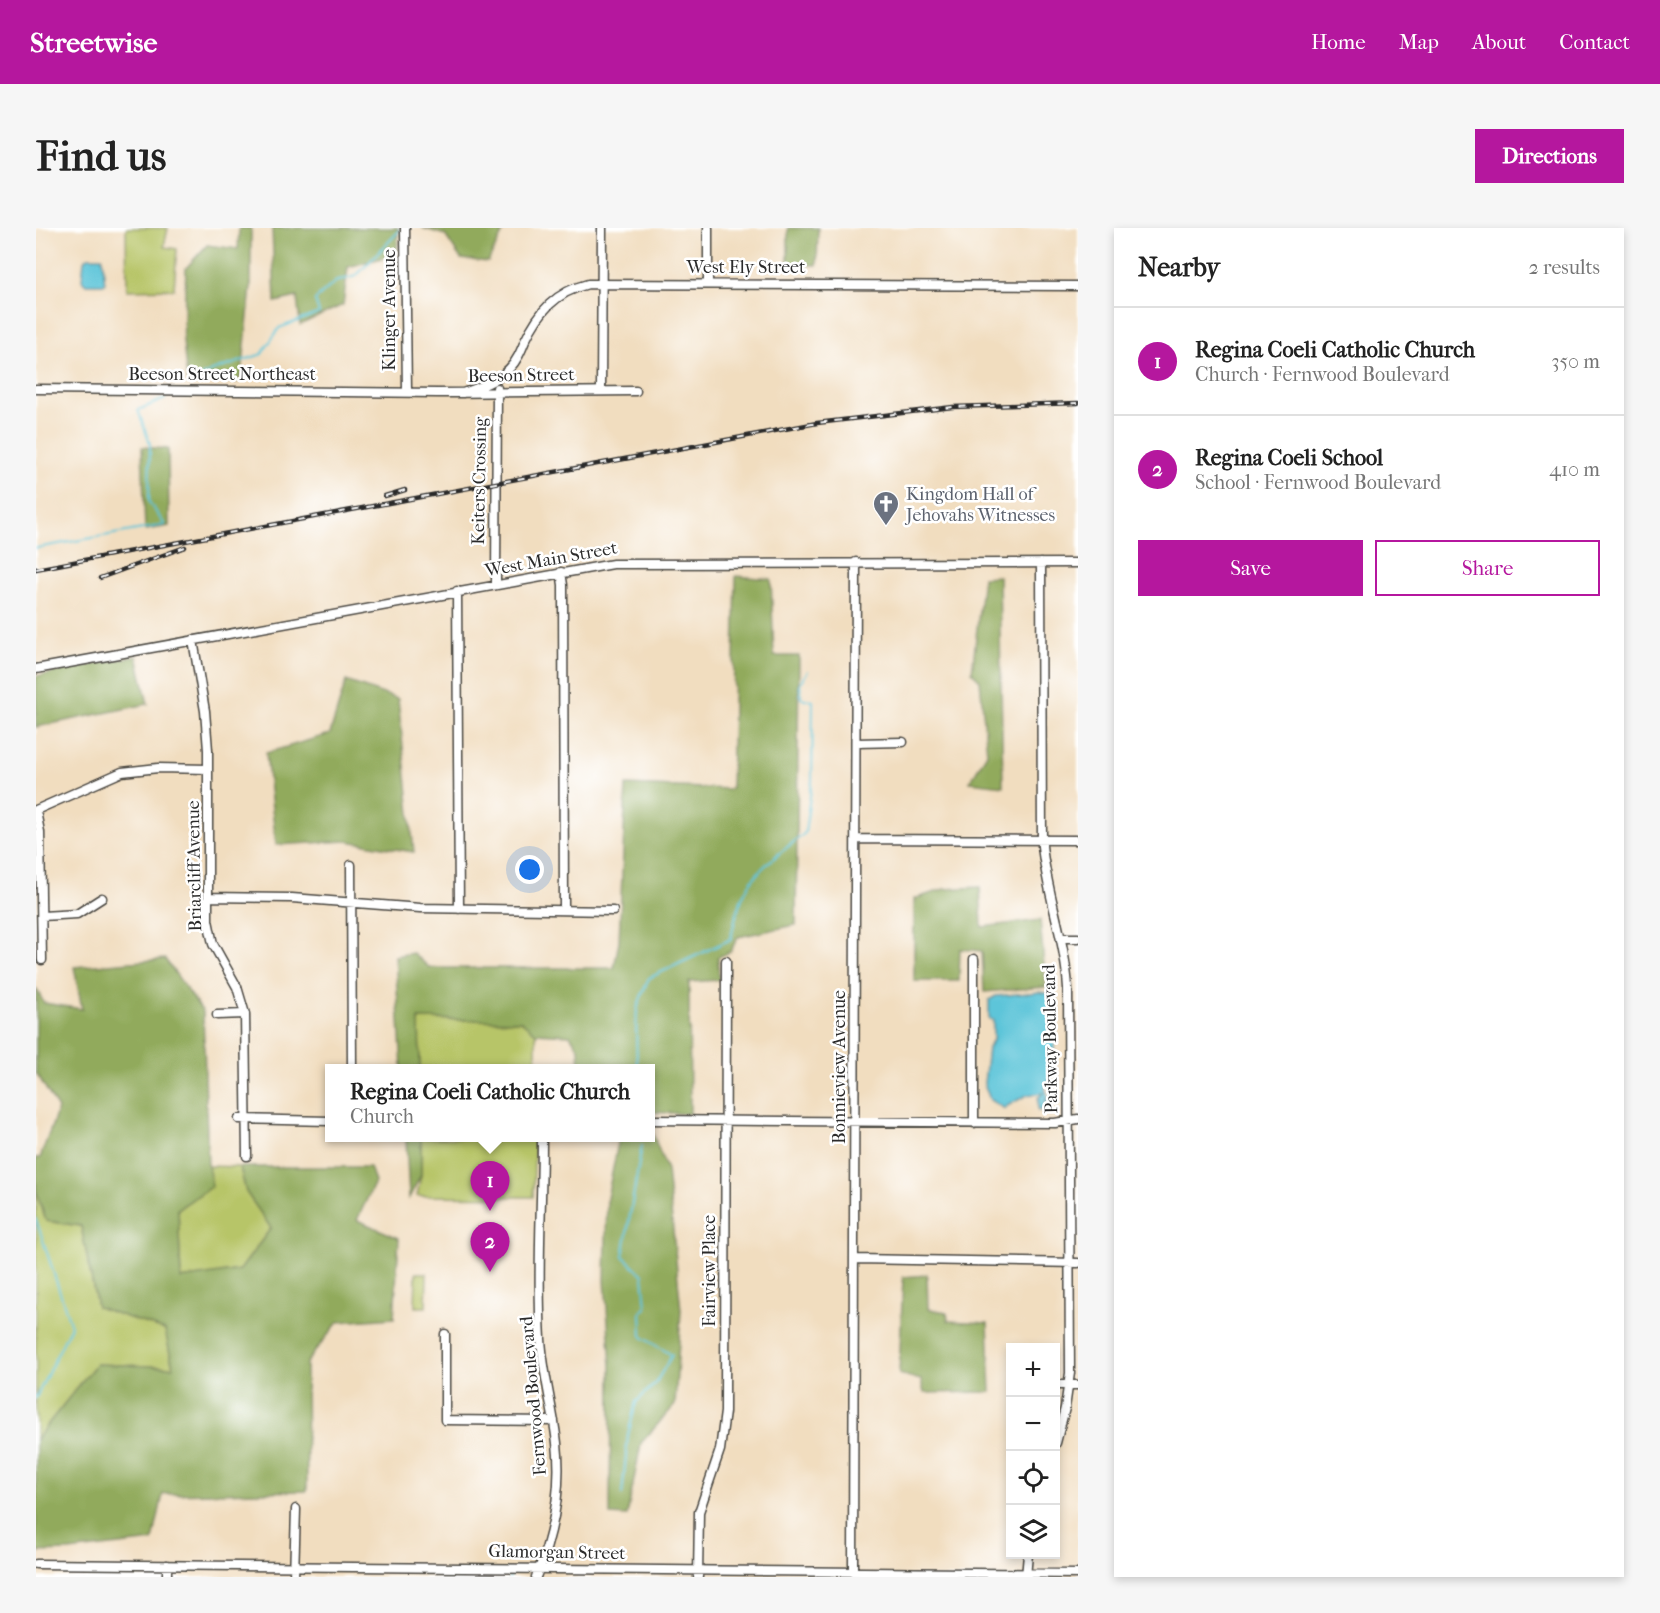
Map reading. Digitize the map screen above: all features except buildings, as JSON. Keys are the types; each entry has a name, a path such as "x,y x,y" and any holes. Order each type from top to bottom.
{"street":[{"name":"Klinger Avenue","path":"405,228 407,392"},
{"path":"601,391 602,228"},
{"path":"708,228 708,284"},
{"name":"West Ely Street","path":"464,393 497,378 515,362 535,321 548,304 568,290 602,282 1078,286"},
{"name":"Keiters Crossing","path":"496,584 497,378"},
{"name":"Beeson Street Northeast","path":"36,389 407,392"},
{"name":"Beeson Street","path":"407,392 636,391"},
{"name":"West Main Street","path":"36,669 561,572 633,562 1078,563"},
{"name":"Bonnieview Avenue","path":"853,1571 856,1259 856,562"},
{"name":"Parkway Boulevard","path":"1041,563 1042,839 1046,875 1062,938 1073,1030 1068,1123 1074,1263 1074,1384 1060,1430"},
{"path":"561,572 563,585 564,910"},
{"path":"457,591 459,909"},
{"name":"Briarcliff Avenue","path":"193,640 205,711 208,769 208,897 212,939 237,987 245,1014 242,1119 247,1156"},
{"path":"856,742 903,742"},
{"path":"42,960 40,832 36,811 122,772 158,768 208,769"},
{"path":"856,839 1078,840"},
{"path":"351,865 352,1064"},
{"path":"208,897 292,898 351,904 459,909 613,911"},
{"path":"42,916 77,914 102,898"},
{"path":"1062,938 1078,938"},
{"path":"974,959 974,1123"},
{"name":"Fairview Place","path":"698,1574 699,1512 720,1450 725,1412 726,961"},
{"path":"217,1015 245,1014"},
{"path":"242,1119 325,1120"},
{"path":"655,1120 1068,1123 1078,1119"},
{"path":"1068,1123 1078,1128"},
{"name":"Fernwood Boulevard","path":"538,1573 551,1528 556,1496 557,1449 554,1421 543,1373 540,1335 542,1142"},
{"path":"856,1259 1074,1263"},
{"path":"445,1334 445,1420 554,1421"},
{"path":"294,1577 296,1509"},
{"path":"1027,1575 1028,1559"},
{"name":"Glamorgan Street","path":"36,1564 538,1573 698,1574 853,1571 1078,1574"},
{"path":"167,1565 167,1577"}],"green space":[{"path":"126,228 168,228 164,247 177,249 174,289 127,290"},
{"path":"239,228 251,228 251,287 242,374 237,382 187,381 183,341 186,268 207,245 238,249"},
{"path":"272,228 398,228 397,254 348,267 343,305 300,325 297,297 275,302"},
{"path":"422,228 505,228 488,262 461,259 445,235"},
{"path":"788,228 818,228 817,265 788,264"},
{"path":"142,447 168,449 169,526 145,530"},
{"path":"736,576 771,579 774,656 799,656 796,925 738,937 730,952 718,957 719,980 689,982 690,1114 655,1112 655,1064 580,1064 579,1049 570,1035 536,1033 521,1021 419,1019 420,1064 402,1064 395,956 413,953 430,968 614,968 619,941 626,785 731,789"},
{"path":"999,576 1003,786 970,782 987,753 980,680 972,672 983,577"},
{"path":"137,656 148,704 36,727 36,676"},
{"path":"346,681 398,699 414,852 347,841 276,845 266,753 330,734"},
{"path":"980,887 982,927 1040,920 1046,987 984,992 982,951 960,949 959,981 914,981 914,899 944,889"},
{"path":"165,959 203,1012 208,1166 212,1186 178,1209 181,1279 240,1270 271,1228 246,1192 240,1167 370,1167 375,1182 357,1220 399,1238 394,1318 338,1322 306,1363 307,1491 163,1494 153,1541 69,1551 36,1552 36,1439 96,1364 173,1367 165,1330 97,1307 81,1226 46,1221 36,1190 36,1158 40,1158 58,1109 36,1072 36,988 44,1003 82,1009 74,967"},
{"path":"419,1019 521,1021 536,1033 536,1064 420,1064"},
{"path":"655,1140 667,1170 681,1310 675,1405 641,1443 627,1516 610,1515 611,1366 605,1280 607,1198 618,1142 655,1142"},
{"path":"406,1142 421,1142 421,1175 409,1198"},
{"path":"421,1142 535,1142 533,1197 417,1196 421,1175"},
{"path":"208,1166 240,1167 246,1192 271,1228 240,1270 181,1279 178,1209 212,1186"},
{"path":"36,1190 46,1221 81,1226 97,1307 165,1330 173,1367 96,1364 36,1439"},
{"path":"416,1273 427,1273 426,1307 415,1307"},
{"path":"927,1275 928,1309 947,1312 948,1321 988,1323 991,1392 924,1393 921,1380 899,1374 903,1277"}],"water":[{"path":"88,257 102,257 105,284 86,284 82,280 84,261"},
{"path":"1040,992 1052,994 1057,999 1051,1074 1045,1088 1049,1099 1046,1099 1052,1106 1044,1101 1045,1109 1038,1111 1038,1098 1043,1093 1027,1095 1005,1109 990,1100 984,1083 988,1048 993,1040 993,1020 989,1019 989,1000 996,996"}],"waterway":[{"path":"192,382 212,371 262,354 279,328 319,313 315,300 335,282 356,276 400,230"},
{"path":"36,548 165,525 149,502 150,444 138,410 165,399"},
{"path":"638,1064 637,1010 649,978 731,939 740,902 747,888 764,866 805,833 812,781 813,701 801,698 800,683 808,671"},
{"path":"622,1495 628,1435 636,1402 655,1384 672,1355 642,1337 641,1312 646,1308 643,1275 623,1256 642,1145"},
{"path":"36,1219 71,1326 36,1398"}],"railway":[{"path":"36,569 817,423 953,407 1078,403"},
{"path":"385,496 405,490"},
{"path":"100,578 185,547"}],"place":[{"name":"Kingdom Hall of Jehovahs Witnesses","path":"886,527"},
{"name":"Regina Coeli Catholic Church","path":"490,1211"},
{"name":"Regina Coeli School","path":"490,1272"}]}
